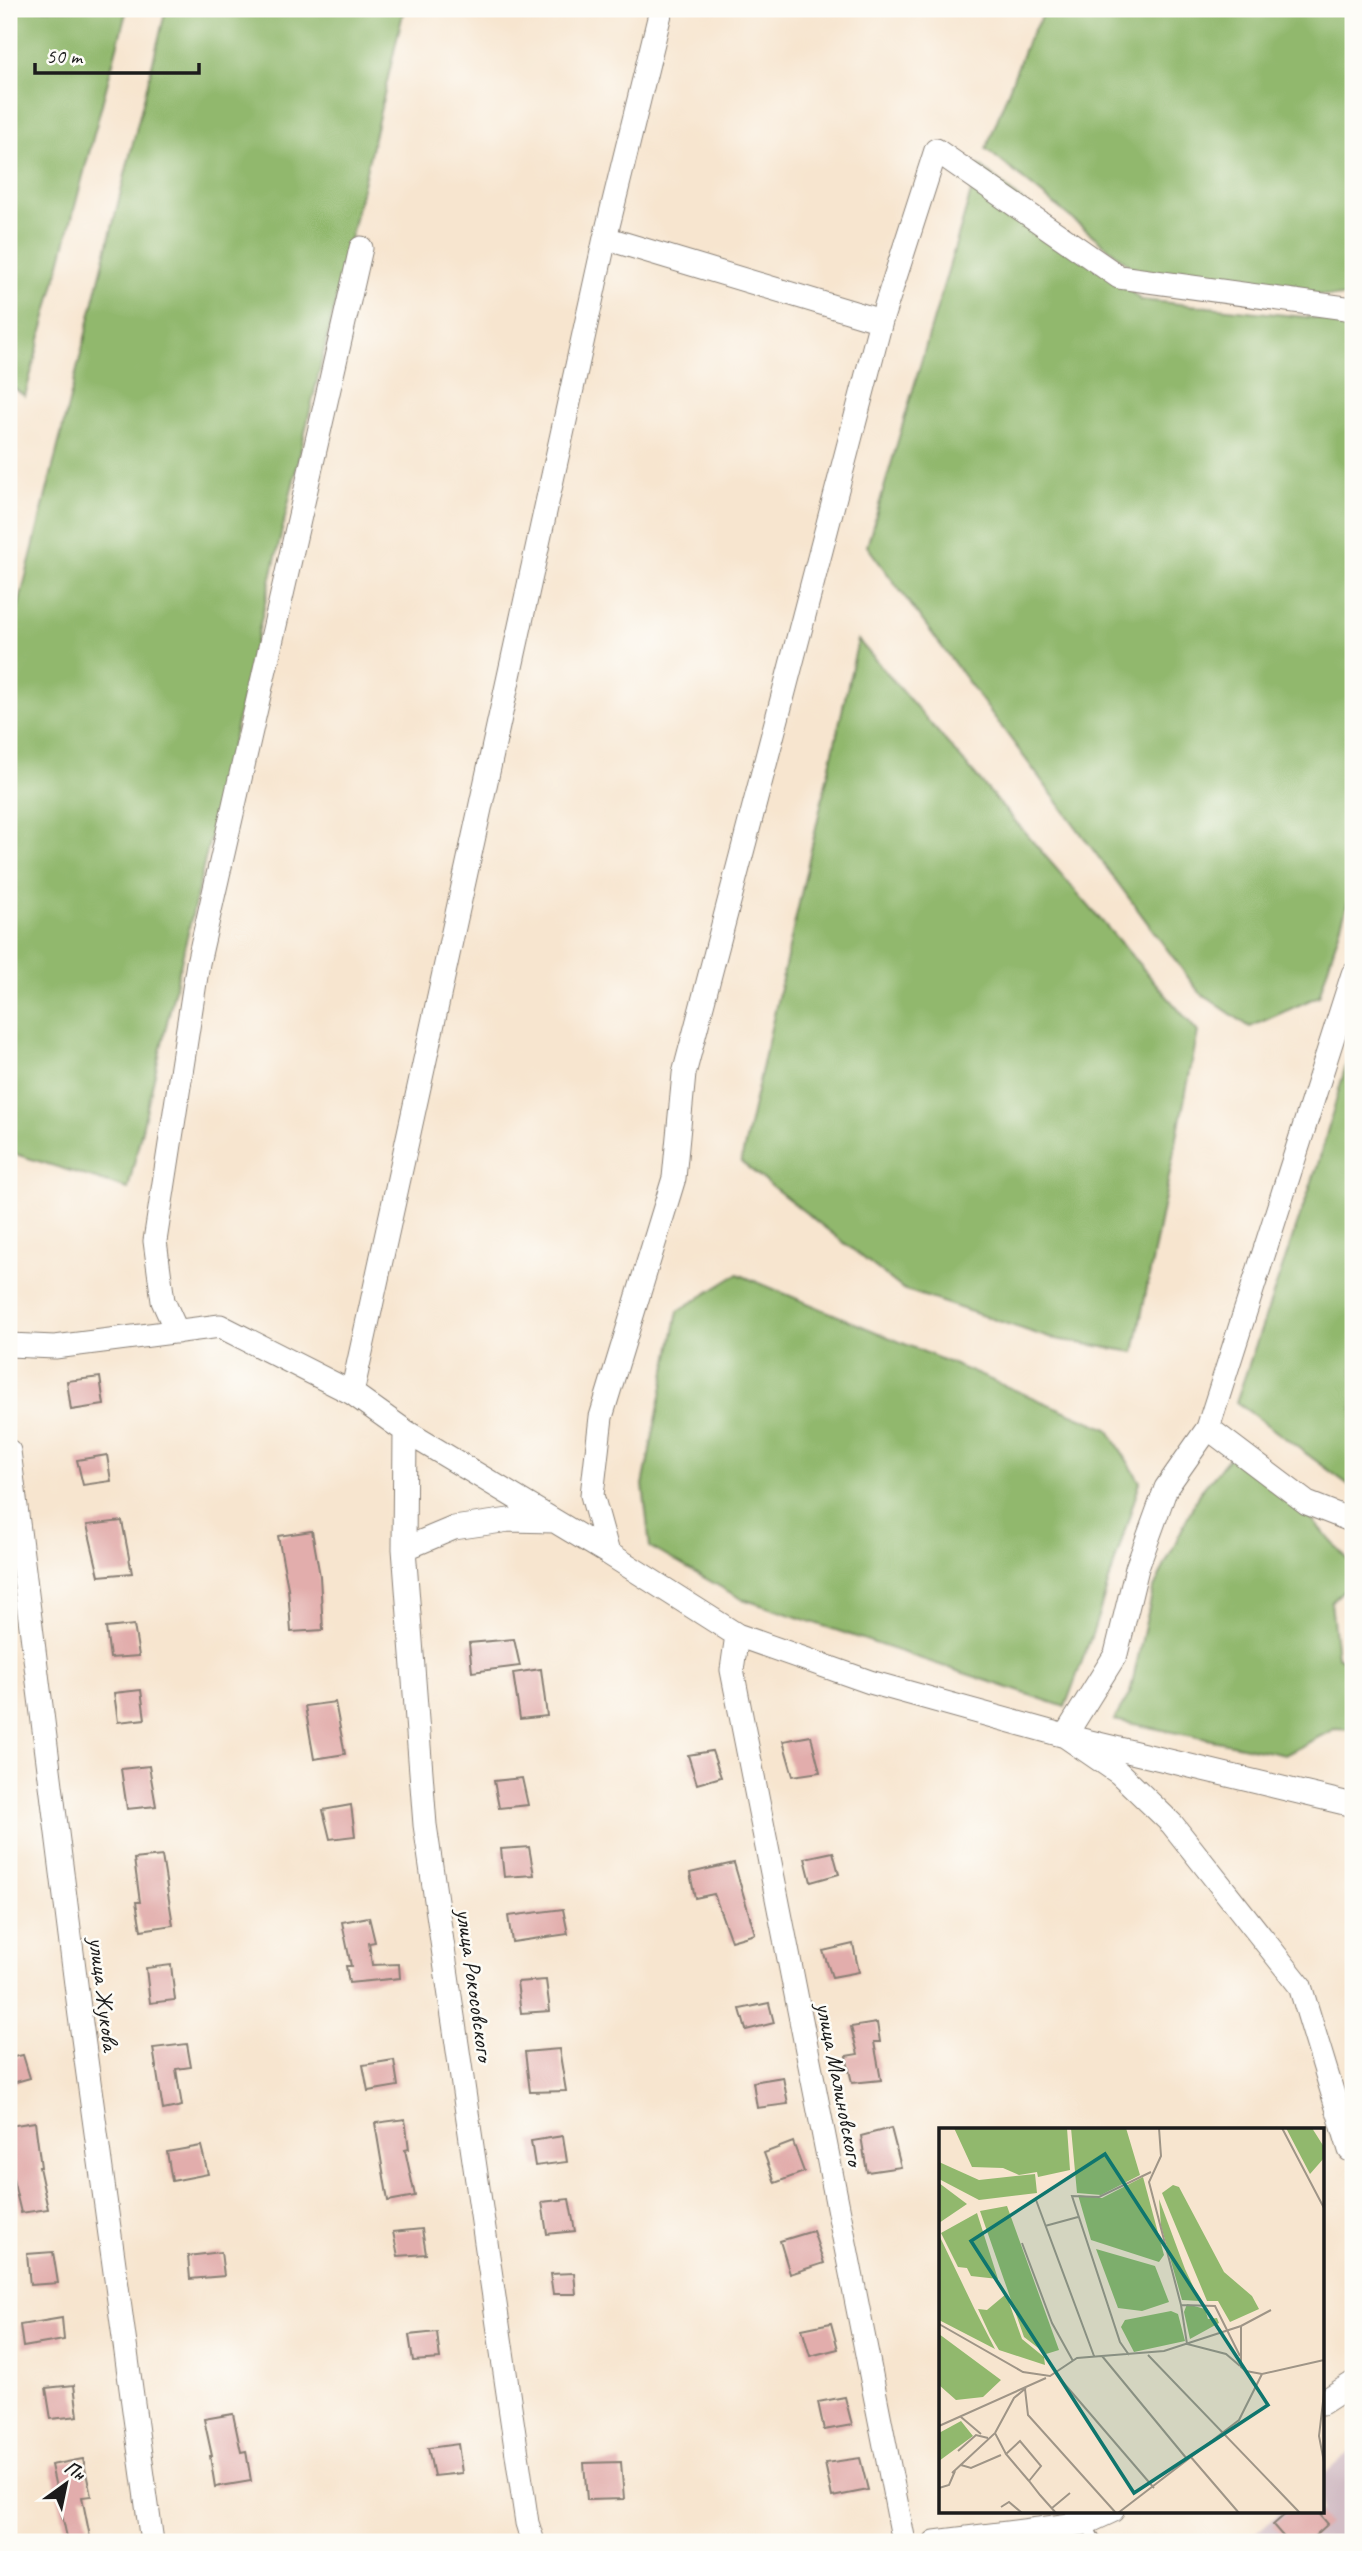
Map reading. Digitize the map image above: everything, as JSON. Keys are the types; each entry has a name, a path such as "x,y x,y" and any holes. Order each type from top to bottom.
{"street":[{"path":"352,1393 605,238 661,10"},
{"path":"608,1553 592,1495 601,1417 674,1178 684,1074 881,321 936,150 1119,278 1353,309"},
{"path":"605,238 881,321"},
{"path":"177,1332 163,1301 155,1241 198,963 361,248"},
{"path":"1065,1736 1116,1654 1137,1568 1166,1488 1208,1428 1353,974"},
{"path":"9,1345 55,1347 220,1326 352,1393 405,1431 608,1553 737,1635 870,1682 1065,1736 1353,1805"},
{"path":"1208,1428 1307,1503 1353,1521"},
{"name":"улица Рокосовского","path":"405,1431 404,1549 425,1825 527,2523 533,2542"},
{"name":"улица Жукова","path":"9,1451 82,2029 152,2542"},
{"path":"404,1549 454,1528 509,1520 555,1521"},
{"name":"улица Малиновского","path":"737,1635 732,1670 904,2542"},
{"path":"1065,1736 1119,1773 1172,1824 1300,1986 1352,2154"},
{"path":"1324,2402 1353,2384"},
{"path":"934,2542 1091,2532 1111,2512"}],"shaded area":[{"path":"1353,2449 1353,2542 1245,2542 1281,2512 1324,2512 1324,2474"}],"green space":[{"path":"9,9 127,9 25,396 9,385"},
{"path":"166,9 404,9 128,1189 15,1154 9,1143 9,645"},
{"path":"1046,9 1353,9 1353,298 1144,277 986,149 1028,40"},
{"path":"979,165 1141,300 1353,322 1353,886 1319,996 1250,1027 1199,992 867,546"},
{"path":"858,640 1198,1032 1134,1352 1049,1338 903,1289 741,1162"},
{"path":"1353,1040 1353,1488 1236,1402 1318,1164"},
{"path":"738,1274 1108,1429 1140,1482 1094,1629 1065,1707 740,1598 650,1547 643,1485 678,1311"},
{"path":"1253,1455 1353,1565 1353,1581 1331,1602 1337,1656 1353,1664 1353,1730 1334,1729 1285,1755 1114,1720 1130,1693 1153,1590 1199,1493 1230,1457"}],"building":[{"path":"100,1377 104,1405 71,1410 67,1381"},
{"path":"107,1455 111,1481 83,1485 77,1460"},
{"path":"122,1521 132,1573 99,1576 87,1525"},
{"path":"312,1531 320,1576 323,1630 291,1632 288,1588 278,1536"},
{"path":"134,1625 139,1656 110,1658 106,1628"},
{"path":"514,1639 520,1666 472,1672 469,1643"},
{"path":"541,1669 547,1716 520,1719 513,1673"},
{"path":"141,1690 145,1719 118,1722 114,1693"},
{"path":"335,1702 345,1754 314,1759 305,1706"},
{"path":"811,1736 820,1772 793,1776 783,1741"},
{"path":"712,1751 721,1777 697,1784 688,1755"},
{"path":"149,1766 156,1806 127,1809 121,1769"},
{"path":"522,1778 528,1805 499,1808 494,1781"},
{"path":"351,1805 355,1836 330,1839 323,1810"},
{"path":"529,1847 534,1875 504,1877 501,1849"},
{"path":"833,1852 839,1874 811,1882 805,1858"},
{"path":"162,1856 173,1925 141,1930 136,1902 140,1902 134,1859"},
{"path":"734,1863 755,1934 731,1941 714,1894 695,1898 690,1873"},
{"path":"563,1909 568,1934 512,1942 508,1916"},
{"path":"369,1917 375,1942 369,1943 372,1965 399,1964 400,1978 349,1983 346,1966 351,1966 342,1922"},
{"path":"853,1944 859,1972 832,1977 823,1951"},
{"path":"171,1965 175,2000 150,2003 146,1968"},
{"path":"546,1980 550,2011 521,2013 517,1982"},
{"path":"769,2003 774,2023 746,2030 740,2009"},
{"path":"877,2023 880,2042 874,2042 881,2080 852,2083 846,2056 858,2054 851,2027"},
{"path":"187,2044 191,2067 176,2069 182,2106 163,2110 153,2048"},
{"path":"559,2049 566,2091 530,2092 525,2052"},
{"path":"23,2055 30,2078 9,2084 9,2058"},
{"path":"394,2060 398,2086 368,2091 363,2065"},
{"path":"783,2077 788,2104 757,2108 753,2082"},
{"path":"405,2119 409,2149 405,2150 415,2196 388,2201 375,2123"},
{"path":"35,2122 39,2167 48,2209 21,2213 11,2171 9,2126"},
{"path":"891,2128 901,2167 867,2172 861,2136"},
{"path":"563,2136 567,2162 535,2166 531,2141"},
{"path":"793,2142 804,2172 775,2183 764,2153"},
{"path":"201,2146 208,2174 172,2181 167,2152"},
{"path":"569,2199 575,2231 547,2234 542,2202"},
{"path":"422,2229 426,2254 398,2256 393,2232"},
{"path":"813,2231 824,2263 790,2274 780,2241"},
{"path":"53,2252 58,2283 30,2285 27,2254"},
{"path":"221,2252 224,2276 190,2279 188,2256"},
{"path":"574,2273 576,2294 553,2294 550,2274"},
{"path":"62,2318 64,2340 23,2347 20,2325"},
{"path":"831,2323 838,2349 810,2356 802,2329"},
{"path":"437,2332 440,2359 413,2361 409,2335"},
{"path":"74,2385 78,2416 51,2419 46,2388"},
{"path":"845,2397 852,2425 824,2430 818,2402"},
{"path":"233,2414 241,2452 246,2451 251,2481 215,2487 204,2419"},
{"path":"458,2444 462,2473 434,2476 428,2448"},
{"path":"860,2458 868,2490 832,2497 825,2463"},
{"path":"83,2459 91,2496 82,2497 91,2542 68,2542 51,2465"},
{"path":"621,2462 624,2499 587,2500 584,2463"},
{"path":"1288,2512 1318,2512 1328,2524 1308,2542 1288,2542 1273,2525"}]}
